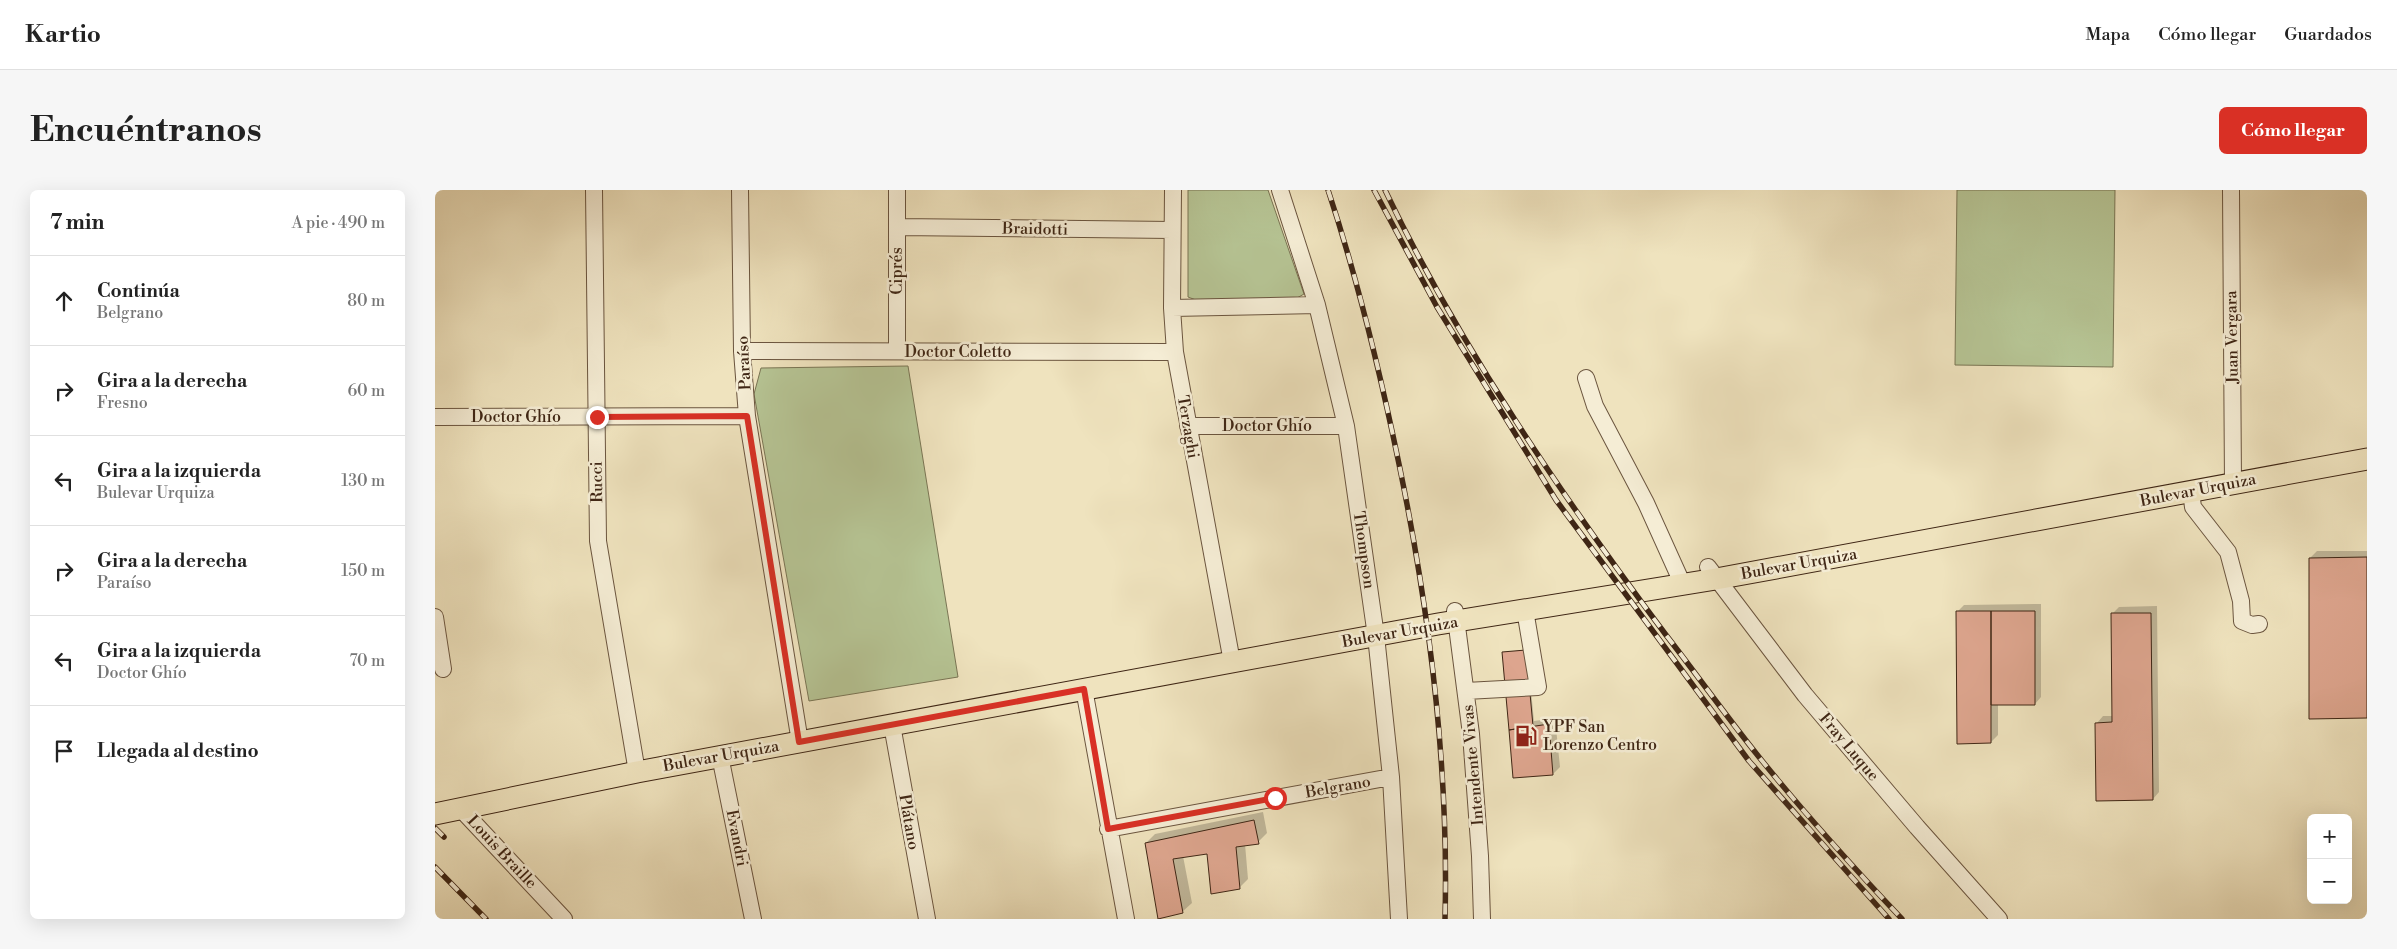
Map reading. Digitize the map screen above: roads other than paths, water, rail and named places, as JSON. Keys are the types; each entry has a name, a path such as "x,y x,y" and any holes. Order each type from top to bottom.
{"main road":[{"name":"Bulevar Urquiza","path":"1712,573 2191,492 2234,478 2367,447"},
{"name":"Bulevar Urquiza","path":"1456,616 1525,610 1712,573 2234,478 2367,459"},
{"name":"Bulevar Urquiza","path":"436,809 636,767 1456,616 1680,579"},
{"name":"Bulevar Urquiza","path":"436,809 460,808 636,767 720,756 799,737 892,725 1084,689 1231,658"}],"street":[{"name":"Rucci","path":"594,190 598,541 636,767"},
{"name":"Paraíso","path":"740,190 742,351 747,416 799,737"},
{"name":"Ciprés","path":"897,190 897,352"},
{"name":"Terzaghi","path":"1173,190 1172,308 1175,352 1231,658"},
{"name":"Thompson","path":"1280,190 1317,304 1346,426 1376,631 1391,777 1399,919"},
{"name":"Juan Vergara","path":"2231,190 2234,478"},
{"name":"Braidotti","path":"897,227 1172,230"},
{"path":"1172,308 1317,304"},
{"name":"Doctor Coletto","path":"742,351 1175,352"},
{"path":"1586,378 1595,406 1646,503 1680,579"},
{"name":"Doctor Ghío","path":"435,417 747,416"},
{"name":"Doctor Ghío","path":"1188,426 1346,426"},
{"path":"2191,492 2193,507 2228,552 2241,601 2242,621 2252,625 2259,624"},
{"name":"Fray Luque","path":"1712,573 1811,703 1999,919"},
{"path":"1466,691 1538,687 1525,610"},
{"name":"Intendente Vivas","path":"1456,616 1466,691 1479,830 1482,919"},
{"path":"435,617 443,669"},
{"path":"1084,689 1108,829 1126,919"},
{"name":"Plátano","path":"892,725 927,919"},
{"name":"Evandri","path":"720,756 753,919"},
{"name":"Belgrano","path":"1108,829 1391,777"},
{"name":"Louis Braille","path":"460,808 564,919"}],"railway":[{"path":"1328,190 1359,292 1376,361 1399,464 1420,577 1435,690 1440,747 1444,804 1445,919"},
{"path":"1374,190 1437,307 1556,500 1749,761 1889,919"},
{"path":"1385,190 1414,248 1479,363 1551,475 1589,529 1666,635 1759,757 1829,840 1902,919"},
{"path":"435,828 444,837"},
{"path":"435,867 486,919"}],"place":[{"name":"YPF San Lorenzo Centro","path":"1526,736"}]}
